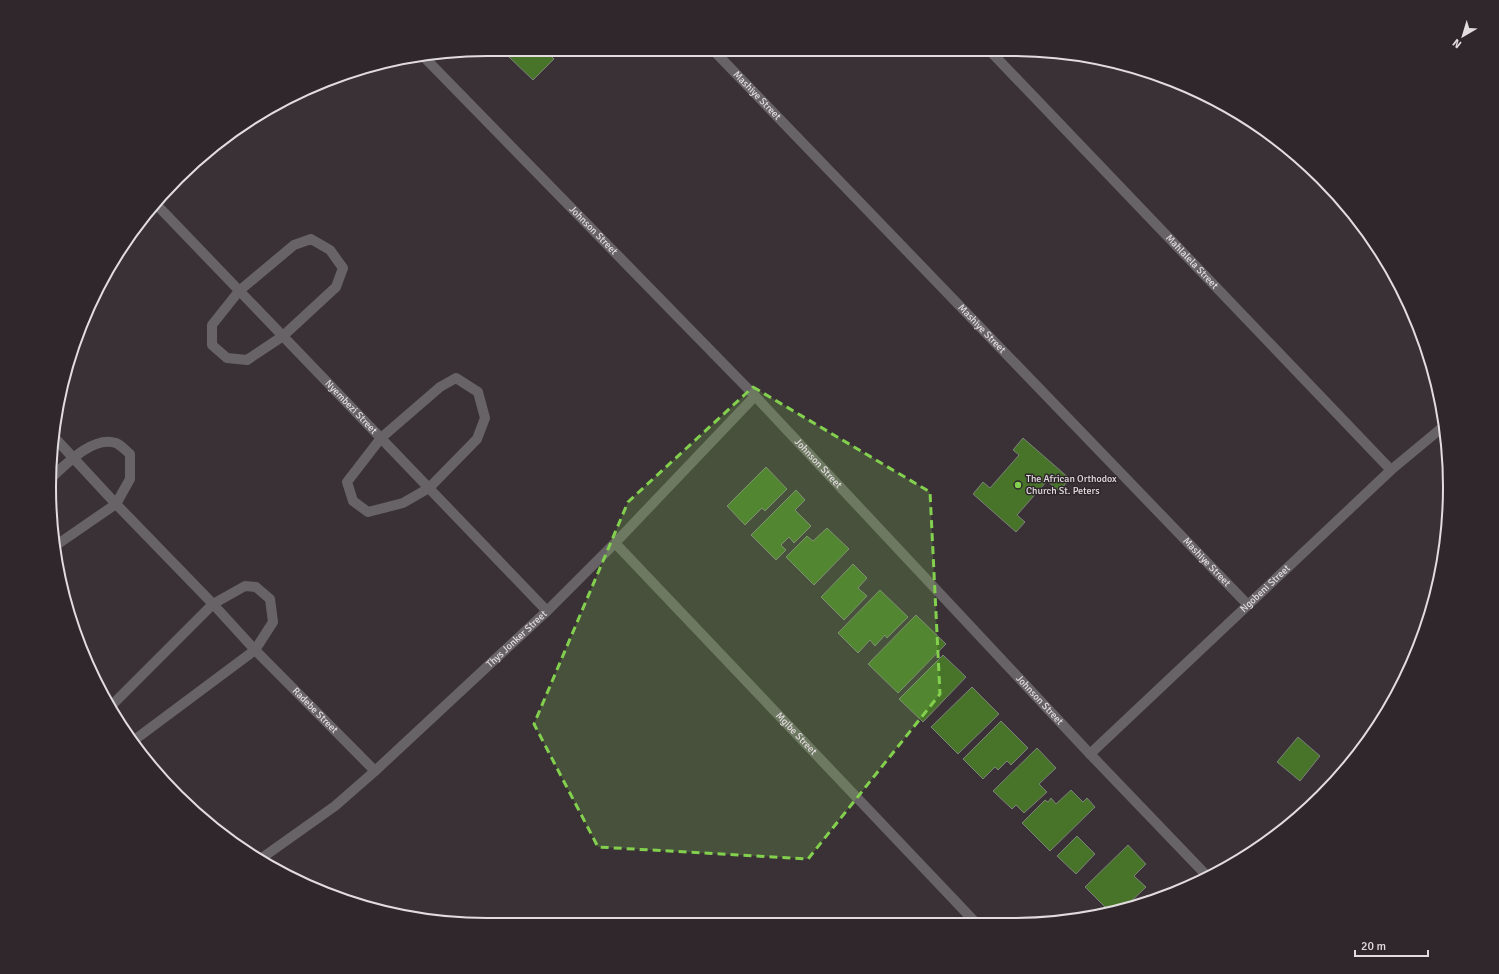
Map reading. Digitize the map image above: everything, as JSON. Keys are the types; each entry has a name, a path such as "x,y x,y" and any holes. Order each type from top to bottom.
{"street":[{"name":"Mashiye Street","path":"719,56 1248,605"},
{"name":"Mahlalela Street","path":"995,56 1391,470"},
{"name":"Johnson Street","path":"428,60 755,396 1090,754 1204,873"},
{"name":"Nyembezi Street","path":"159,208 547,610"},
{"path":"311,239 330,250 343,268 336,287 283,336 247,360 227,358 212,344 212,325 239,291 294,245 311,239"},
{"path":"456,378 478,392 485,418 477,439 429,488 403,503 368,512 353,501 348,482 381,438 440,388 456,378"},
{"name":"Thys Jonker Street","path":"265,856 335,806 375,772 547,610 615,543 755,396"},
{"name":"Ngobeni Street","path":"1090,754 1391,470 1439,430"},
{"name":"Radebe Street","path":"59,442 255,650 375,772"},
{"path":"57,472 73,457 98,442 116,443 130,454 130,479 116,504 60,543"},
{"name":"Mgibe Street","path":"615,543 971,918"},
{"path":"114,703 213,604 246,586 256,587 270,599 273,622 255,650 137,738"}],"highlighted area":[{"path":"753,387 930,492 940,694 808,859 598,847 534,724 628,502"}],"building":[{"path":"551,56 554,59 533,80 509,57"},
{"name":"The African Orthodox Church St. Peters","path":"1023,438 1070,479 1059,491 1047,481 1017,515 1025,522 1016,532 973,494 983,482 990,488 1019,455 1013,450"},
{"path":"766,467 787,489 765,511 762,508 745,525 727,506"},
{"path":"796,490 805,500 795,510 811,526 794,543 789,537 781,545 786,550 776,560 751,535"},
{"path":"827,528 849,549 814,585 786,557 807,536 813,541"},
{"path":"853,564 867,578 858,588 867,596 844,620 821,597"},
{"path":"880,590 908,617 887,638 885,635 875,646 870,640 858,653 838,633"},
{"path":"916,615 946,644 898,693 868,664"},
{"path":"943,655 966,677 923,722 899,699"},
{"path":"972,687 999,714 958,754 931,727"},
{"path":"1001,721 1028,748 1011,765 1007,761 998,770 995,767 983,779 963,759"},
{"path":"1298,737 1320,756 1300,781 1277,762"},
{"path":"1037,748 1056,768 1039,784 1047,792 1024,813 1016,805 1012,809 993,791"},
{"path":"1071,790 1083,802 1087,798 1095,807 1050,851 1022,823 1045,800 1048,802 1051,798 1056,804"},
{"path":"1077,836 1095,854 1076,874 1057,856"},
{"path":"1128,845 1146,864 1134,876 1146,887 1132,901 1106,908 1085,887"}],"place":[{"name":"The African Orthodox Church St. Peters","path":"1018,485"}]}
